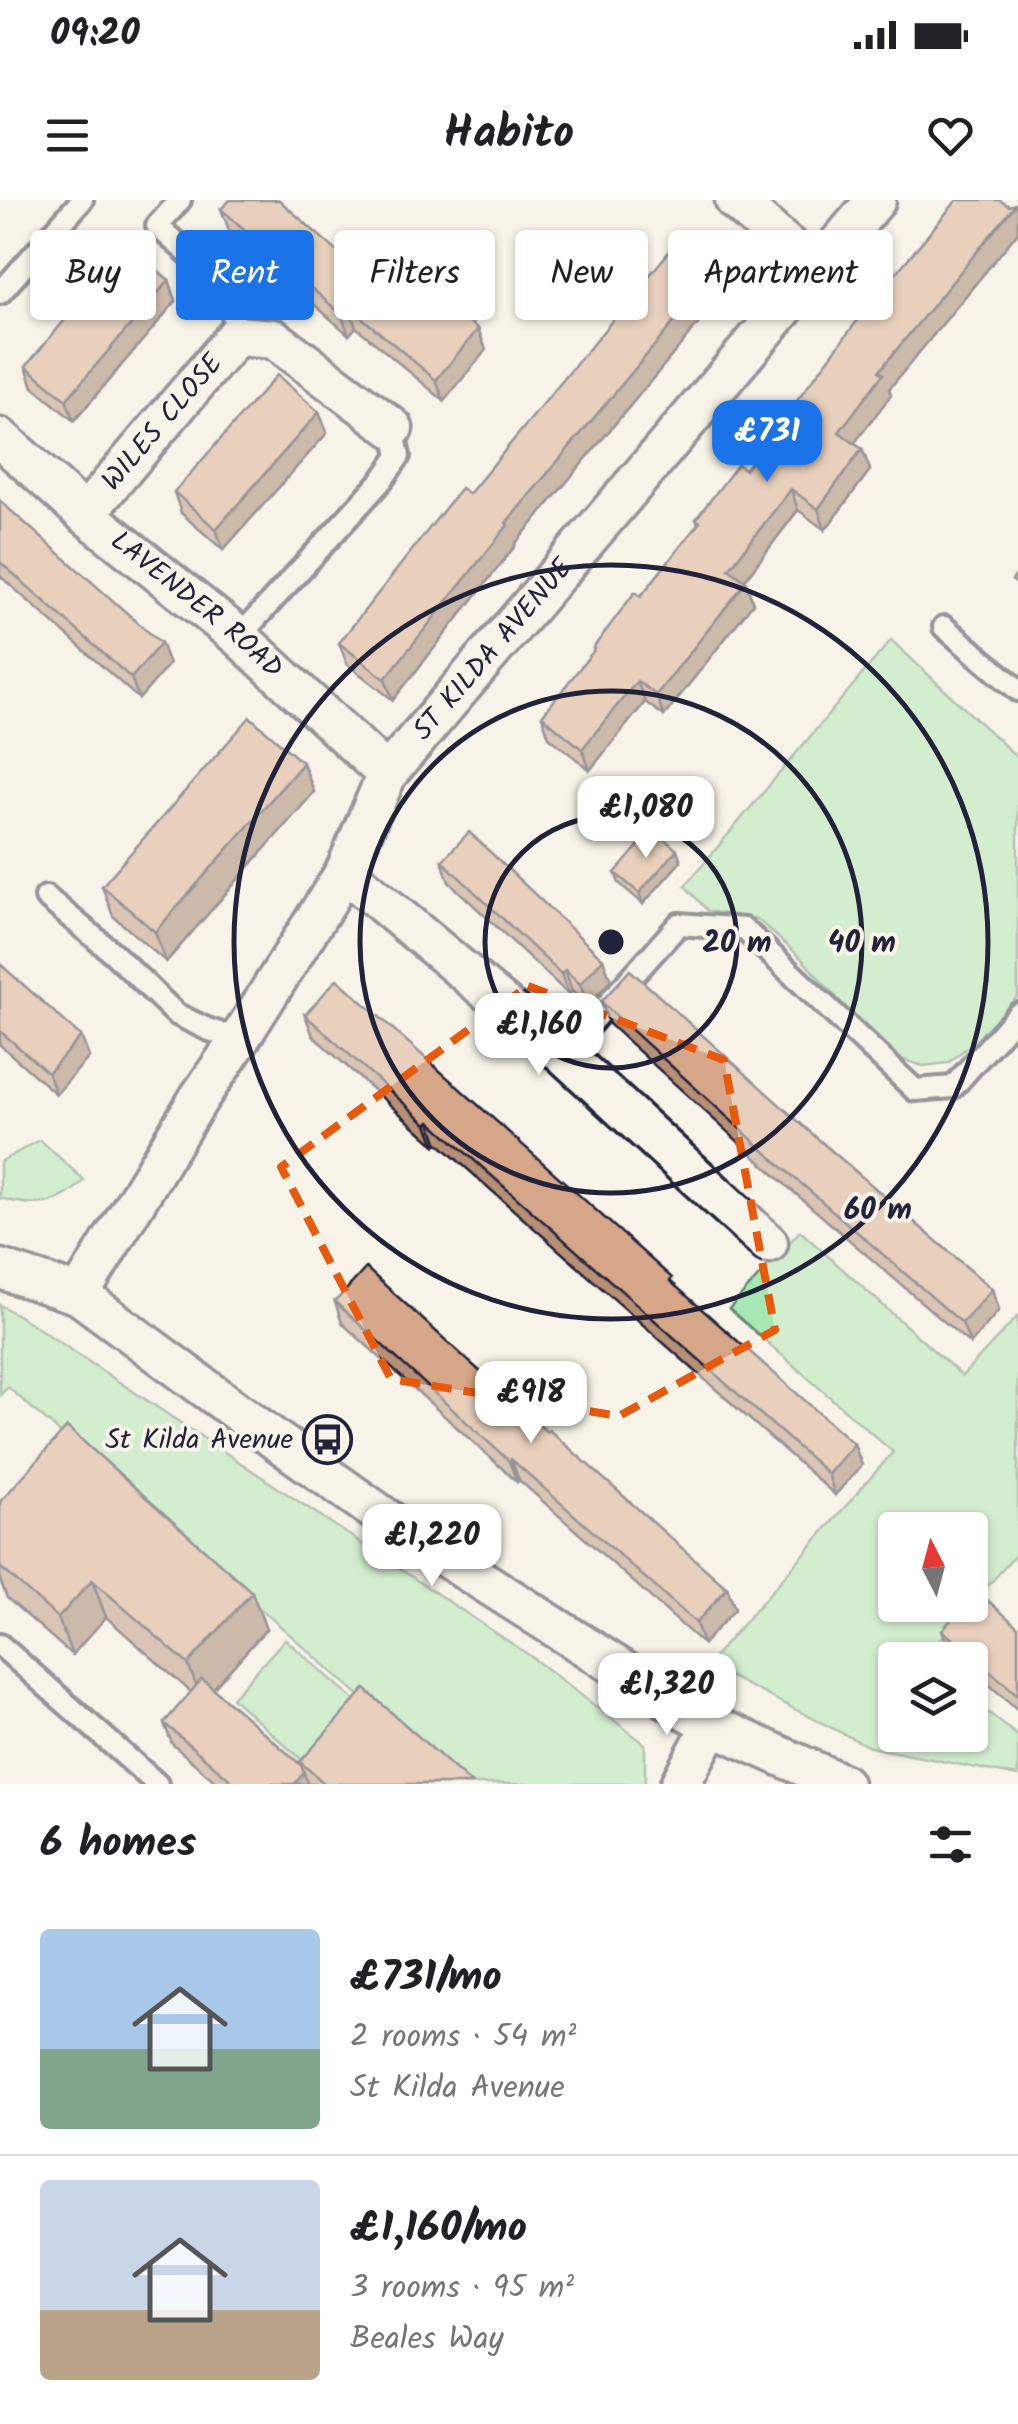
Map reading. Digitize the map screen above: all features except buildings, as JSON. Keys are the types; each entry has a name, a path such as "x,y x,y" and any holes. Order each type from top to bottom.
{"street":[{"path":"736,200 770,230"},
{"name":"ST KILDA AVENUE","path":"851,230 876,200"},
{"name":"ST KILDA AVENUE","path":"79,1294 345,872 386,774 774,320"},
{"name":"WILES CLOSE","path":"85,514 236,336 274,339 394,428"},
{"name":"LAVENDER ROAD","path":"0,438 85,514 239,637 386,774"},
{"path":"345,872 563,1054 768,1243"},
{"path":"0,1268 79,1294 384,1517 712,1725 843,1784"},
{"path":"680,1784 712,1725"}],"lane":[{"path":"0,293 82,200"},
{"path":"180,200 157,226 229,289 236,336"},
{"path":"1002,200 1018,212"},
{"path":"239,637 382,480 399,456 394,428"},
{"path":"944,627 1018,690"},
{"path":"46,896 176,1014 239,1040"},
{"path":"563,1054 679,924 744,928 915,1090 953,1087 1018,1014"},
{"path":"0,1645 157,1784"}],"highlighted area":[{"path":"528,986 724,1060 775,1330 619,1416 391,1379 281,1167"}],"green space":[{"path":"891,640 1018,758 1018,996 948,1063 923,1066 888,1055 800,957 757,919 708,911 685,886"},
{"path":"40,1140 84,1180 65,1196 46,1203 0,1198 0,1162"},
{"path":"800,1231 962,1376 1018,1316 1018,1552 988,1586 988,1512 878,1512 878,1622 956,1622 938,1642 878,1642 878,1749 707,1665 893,1452 729,1309"},
{"path":"0,1305 526,1653 645,1744 645,1784 460,1784 8,1387 0,1395"},
{"path":"285,1639 365,1709 312,1769 232,1698"},
{"path":"988,1712 1018,1736 1018,1776 896,1752 988,1752"}],"place":[{"name":"St Kilda Avenue","path":"328,1440"}]}
